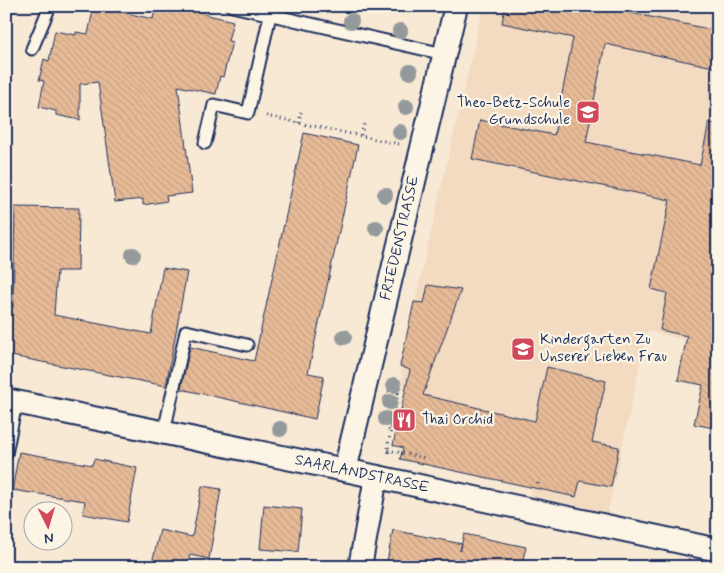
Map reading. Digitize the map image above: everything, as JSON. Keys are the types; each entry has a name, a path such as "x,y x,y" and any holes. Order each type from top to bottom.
{"street":[{"name":"FRIEDENSTRASSE","path":"345,470 456,6"},
{"name":"SAARLANDSTRASSE","path":"11,402 164,432 718,550"},
{"path":"360,567 376,477"}],"lane":[{"path":"32,49 50,6"},
{"path":"232,6 444,54"},
{"path":"205,143 214,105 248,113 270,15"},
{"path":"164,432 186,331 247,345"},
{"path":"6,454 11,402"}],"path":[{"path":"299,123 301,112"},
{"path":"248,113 422,148"},
{"path":"361,136 364,124"},
{"path":"388,391 398,393 388,450 392,458"},
{"path":"385,410 394,412"},
{"path":"384,430 390,432"},
{"path":"388,450 426,458"},
{"path":"538,484 539,479"}],"shaded area":[{"path":"483,6 718,6 718,348 647,331 608,513 530,495 533,483 405,391 400,366"}],"building":[{"path":"94,6 153,19 156,6 193,6 205,9 204,14 233,21 228,41 232,42 223,77 220,76 216,94 178,86 192,193 166,196 167,201 143,205 143,199 115,202 98,82 80,84 80,120 56,115 56,111 39,107 44,81 39,80 44,59 49,61 55,31 76,35 76,32 88,34"},
{"path":"505,6 613,6 612,9 718,31 718,68 605,44 586,142 700,165 709,123 718,124 718,429 694,424 703,385 678,380 687,336 660,330 667,293 651,289 670,200 472,159 480,120 554,135 573,38 502,23"},
{"path":"304,133 358,145 308,373 324,376 315,419 181,389 190,347 254,361"},
{"path":"15,207 79,208 78,271 57,271 54,315 151,334 163,268 187,272 166,386 6,355 6,306 13,307"},
{"path":"428,285 461,290 423,395 535,421 547,367 606,381 592,442 619,447 611,487 580,481 576,497 400,459 403,448 393,445 410,370 400,366 414,302 424,303"},
{"path":"19,452 92,465 94,459 137,468 127,522 83,514 85,501 12,490"},
{"path":"202,486 221,489 209,559 190,555 187,567 151,567 160,530 192,537"},
{"path":"264,505 302,509 298,552 260,549"},
{"path":"393,530 462,544 464,534 526,547 521,567 499,567 459,558 457,567 386,567"}],"place":[{"name":"Theo-Betz-Schule Grundschule","path":"588,112"},
{"name":"Kindergarten Zu Unserer Lieben Frau","path":"523,349"},
{"name":"Thai Orchid","path":"404,420"}]}
